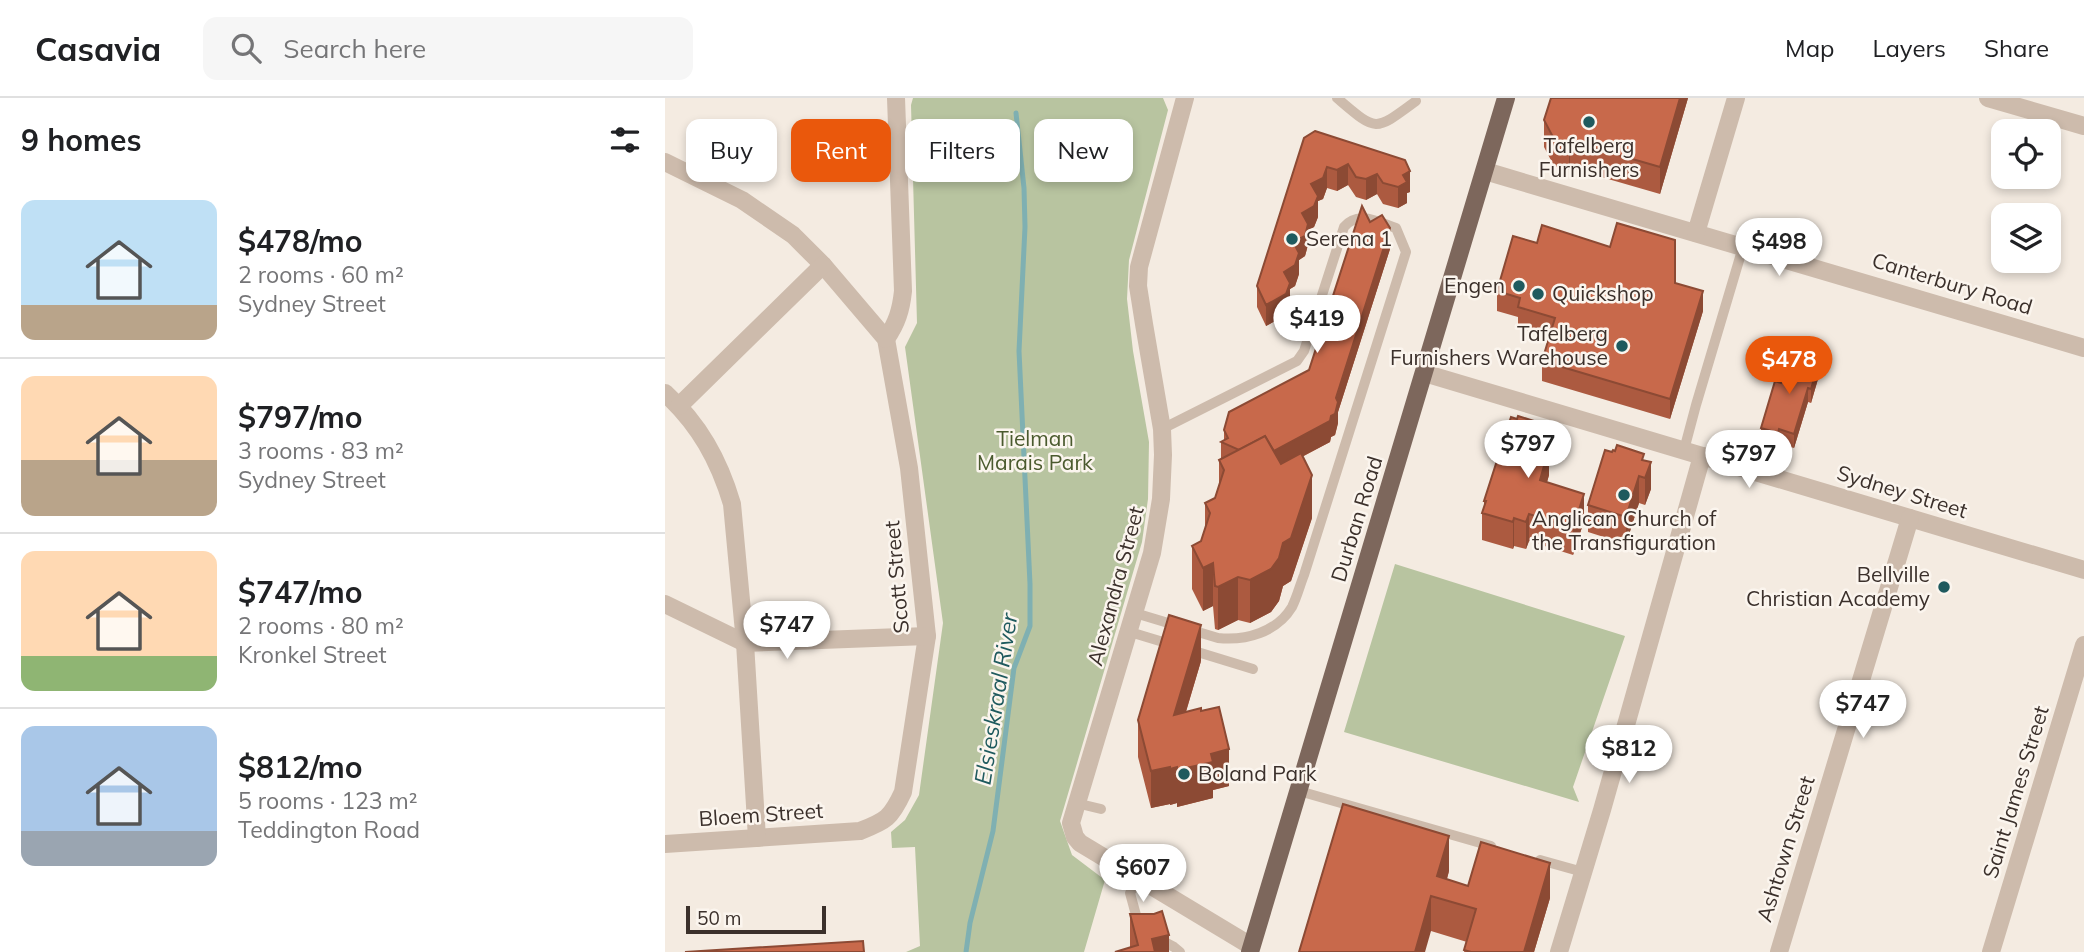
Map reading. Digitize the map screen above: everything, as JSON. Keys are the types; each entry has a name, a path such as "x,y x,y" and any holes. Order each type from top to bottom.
{"main road":[{"name":"Durban Road","path":"1250,949 1506,98"}],"street":[{"path":"665,162 742,200 793,235 823,265 886,339 896,324 903,291 896,98"},
{"name":"Alexandra Street","path":"1185,98 1139,267 1138,286 1143,324 1162,429 1163,481 1159,517 1130,632 1071,823 1080,843 1250,949"},
{"path":"1696,233 1737,98"},
{"path":"1988,98 2084,126"},
{"name":"Canterbury Road","path":"1485,170 2084,348"},
{"path":"679,406 823,265"},
{"name":"Scott Street","path":"860,831 881,823 894,811 903,792 927,636 909,468 886,339"},
{"name":"Sydney Street","path":"1425,373 2084,570"},
{"path":"665,393 679,406 706,442 721,472 732,504 745,643 757,838"},
{"path":"1559,952 1702,456"},
{"name":"Ashtown Street","path":"1779,952 1910,518"},
{"path":"665,604 745,643 927,636"},
{"name":"Saint James Street","path":"1991,952 2084,645"},
{"name":"Bloem Street","path":"665,844 860,831"}],"lane":[{"path":"1337,98 1367,122 1375,124 1387,122 1416,101"},
{"path":"1135,613 1228,639 1258,634 1278,623 1287,614 1304,575 1406,252 1396,228 1360,218 1348,222 1344,227 1304,351 1297,361 1162,429"},
{"path":"1767,255 1776,225"},
{"path":"1684,450 1743,247"},
{"path":"1130,632 1253,669"},
{"path":"1299,791 1497,848"},
{"path":"1076,803 1101,809"},
{"path":"1524,855 1583,872"},
{"path":"1148,863 1130,893 1137,924 1145,932 1180,952"}],"green space":[{"name":"Tielman Marais Park","path":"913,98 1163,98 1168,110 1129,260 1127,299 1149,442 1148,499 1142,542 1060,821 1072,855 1105,880 1084,952 906,952 920,946 915,847 892,848 891,832 905,820 919,795 943,623 905,347 917,323 913,182 1020,182 1020,119 911,119"},
{"path":"1395,564 1625,636 1573,787 1579,802 1344,732"}],"building":[{"path":"1551,98 1680,98 1660,167 1570,141 1569,143 1554,139 1544,120"},
{"path":"1315,131 1405,160 1410,171 1403,175 1407,182 1398,187 1383,183 1377,174 1366,179 1356,177 1348,164 1337,170 1327,167 1323,178 1311,184 1318,196 1314,206 1302,213 1308,224 1305,236 1293,242 1299,253 1295,265 1284,272 1290,283 1286,294 1266,305 1257,286 1304,138"},
{"path":"1362,206 1370,222 1382,215 1390,228 1336,398 1338,402 1335,414 1330,421 1274,451 1265,436 1239,450 1221,442 1228,438 1224,430 1229,412 1309,370"},
{"name":"Tafelberg Furnishers Warehouse","path":"1617,223 1675,240 1675,283 1703,291 1670,399 1542,361 1555,318 1518,307 1520,298 1497,291 1513,236 1537,243 1542,225 1610,247"},
{"path":"1789,356 1818,365 1794,434 1779,429 1778,433 1761,428 1775,381 1781,383"},
{"path":"1518,416 1540,423 1539,426 1545,428 1541,442 1549,448 1540,480 1584,494 1573,528 1529,514 1526,522 1514,518 1513,522 1482,513 1511,417 1517,419"},
{"path":"1265,436 1281,464 1301,453 1312,475 1291,538 1283,543 1279,558 1271,569 1250,580 1238,577 1218,587 1215,586 1213,563 1203,568 1192,546 1201,541 1210,513 1205,503 1215,498 1224,470 1219,460"},
{"path":"1617,445 1644,454 1642,460 1651,462 1645,478 1639,476 1626,517 1588,505 1605,450 1615,451"},
{"path":"1169,615 1201,625 1174,715 1201,708 1201,711 1219,707 1229,749 1211,754 1213,762 1177,770 1177,767 1170,767 1151,771 1138,720"},
{"path":"1343,804 1449,836 1437,876 1468,886 1481,842 1550,863 1524,952 1464,950 1476,909 1431,896 1415,952 1299,952"},
{"path":"1162,911 1169,935 1152,939 1155,952 1115,952 1138,945 1130,914 1154,914"},
{"path":"863,941 864,952 685,952"}],"waterway":[{"name":"Elsieskraal River","path":"966,952 970,923 993,831 1014,668 1030,626 1019,351 1025,227 1024,188 1016,113"}],"place":[{"name":"Tafelberg Furnishers","path":"1589,122"},
{"name":"Serena 1","path":"1292,239"},
{"name":"Engen","path":"1519,286"},
{"name":"Quickshop","path":"1538,294"},
{"name":"Tafelberg Furnishers Warehouse","path":"1622,346"},
{"name":"Anglican Church of the Transfiguration","path":"1624,495"},
{"name":"Bellville Christian Academy","path":"1944,587"},
{"name":"Boland Park","path":"1184,774"}]}
